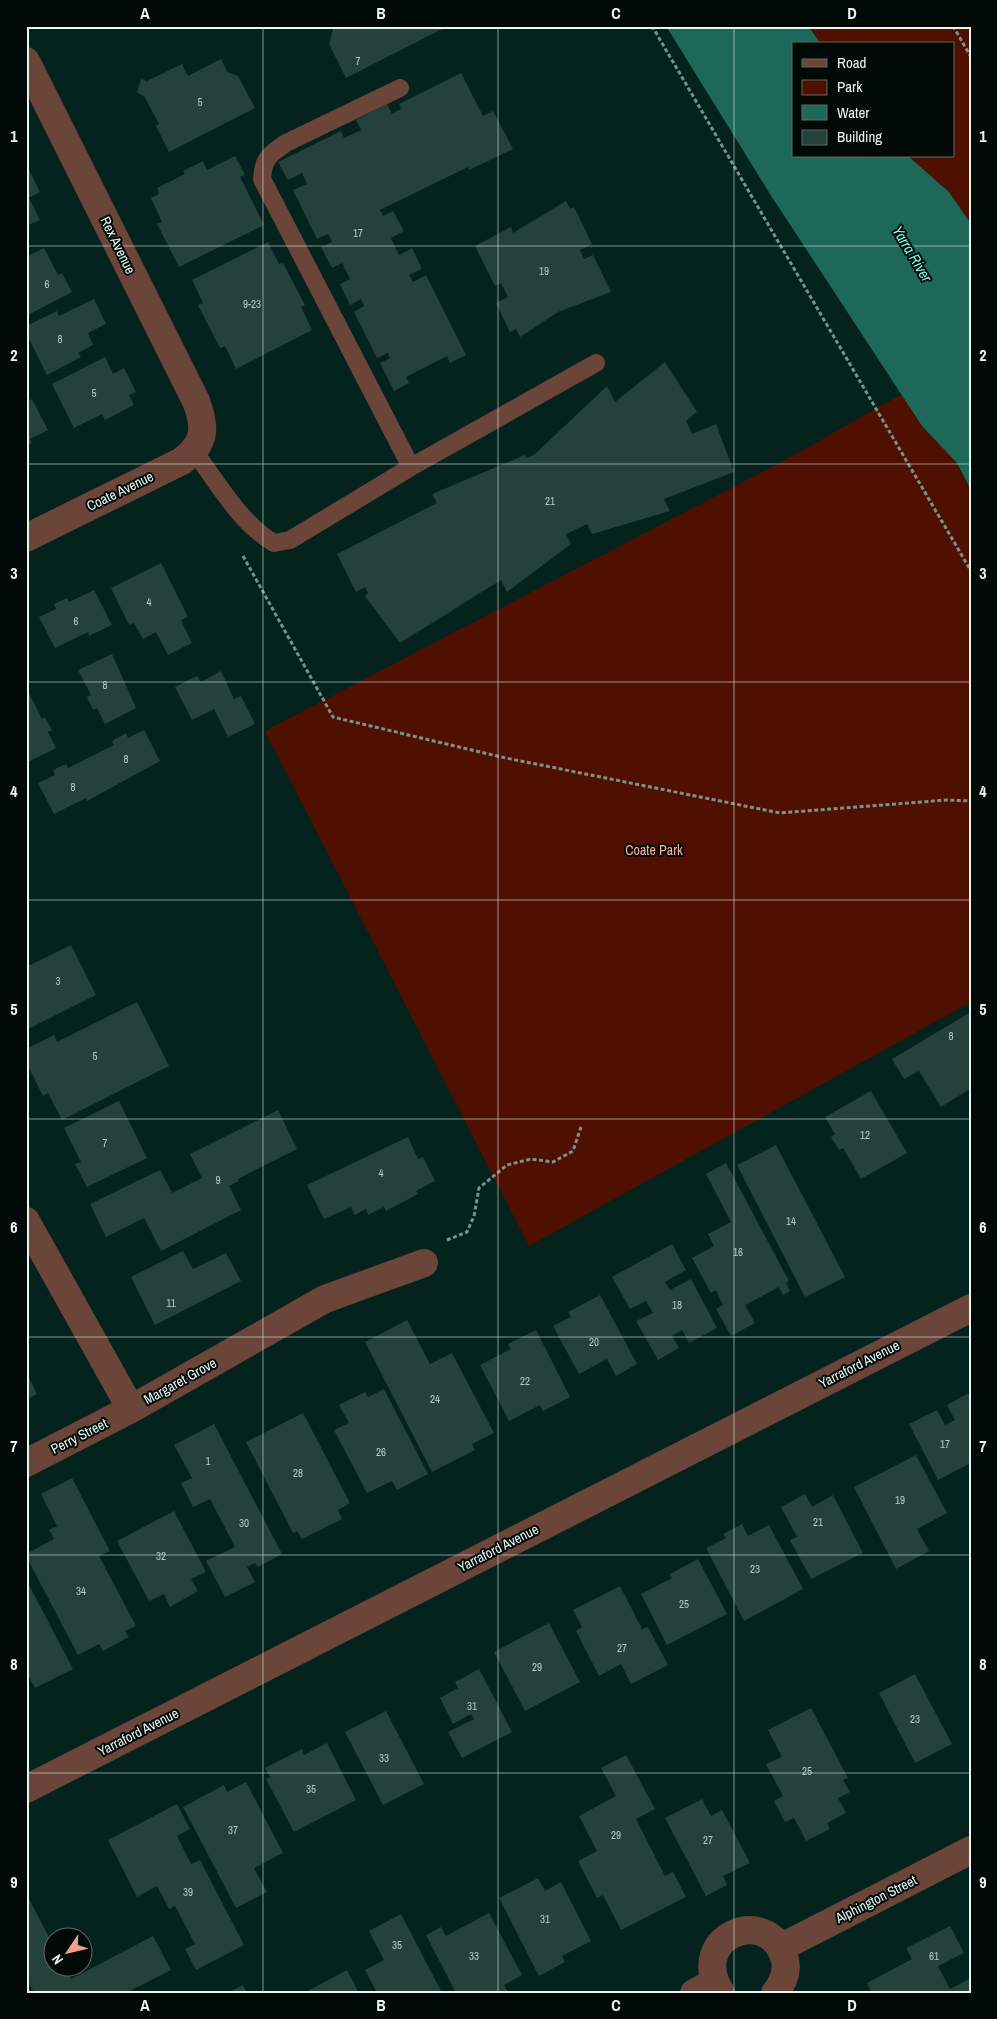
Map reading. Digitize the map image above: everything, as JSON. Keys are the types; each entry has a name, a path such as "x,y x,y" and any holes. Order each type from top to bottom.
{"street":[{"name":"Rex Avenue","path":"26,60 196,401 201,416 198,442"},
{"name":"Coate Avenue","path":"26,538 182,461 198,442"},
{"name":"Margaret Grove","path":"26,1221 131,1409 325,1299 424,1263"},
{"name":"Yarraford Avenue","path":"26,1789 971,1308"},
{"name":"Perry Street","path":"26,1463 131,1409"},
{"name":"Alphington Street","path":"780,1948 971,1850"},
{"path":"710,1989 712,1957 718,1945 729,1935 741,1930 754,1930 767,1934 780,1948 785,1960 786,1972 782,1985 775,1993"}],"lane":[{"path":"400,88 286,143 271,154 263,165 262,179 411,467"},
{"path":"198,442 251,525 261,535 274,543 290,540 411,467 596,363"}],"path":[{"path":"652,26 971,571"},
{"path":"953,26 971,57"},
{"path":"238,547 333,717 501,757 780,813 946,800 971,801"},
{"path":"466,1232 474,1216 479,1188 507,1165 531,1159 553,1162 574,1150 581,1127"}],"green space":[{"path":"808,26 971,26 971,224 949,192 910,158 954,158 954,42 820,42"},
{"name":"Coate Park","path":"902,394 922,426 957,463 971,490 971,1002 529,1246 265,731 785,460"}],"water":[{"name":"Yarra River","path":"666,26 808,26 820,42 792,42 792,158 910,158 949,192 971,224 971,490 957,463 922,426 770,194"}],"building":[{"path":"334,26 444,26 444,28 346,78 329,44"},
{"path":"221,59 227,72 238,76 255,108 169,152 156,126 159,124 144,96 137,93 141,79 147,81 182,64 188,76"},
{"path":"461,73 483,116 493,111 513,149 469,170 468,167 380,210 383,216 393,211 404,231 391,238 399,255 412,248 422,269 409,275 413,282 426,275 466,355 450,363 447,356 406,377 409,383 394,391 380,363 390,358 388,353 377,358 354,312 364,306 361,299 350,305 340,284 350,279 342,263 332,268 321,247 332,242 328,234 317,239 293,190 307,184 302,173 288,180 278,162 341,131 344,138 361,130 356,120 387,104 392,114 401,109 399,104"},
{"path":"235,156 245,175 240,177 264,225 179,267 157,224 162,222 151,198 159,194 157,188 185,174 183,171 203,161 207,170"},
{"path":"28,168 40,192 29,198 40,220 26,226"},
{"path":"566,201 570,209 574,207 592,244 580,250 584,259 593,255 611,292 558,312 520,337 516,329 510,332 496,303 508,297 501,283 495,286 475,246 511,227 513,233"},
{"path":"268,242 279,264 283,263 305,305 301,307 312,330 236,369 225,346 220,348 198,305 203,303 192,280"},
{"path":"44,248 58,275 62,273 72,292 26,316 26,257"},
{"path":"94,299 106,324 88,333 93,345 78,353 81,357 47,375 26,333 26,326 57,311 59,316"},
{"path":"105,357 113,374 124,368 136,392 129,395 134,405 105,420 102,414 74,428 52,384"},
{"path":"665,362 697,412 686,421 692,434 716,424 734,472 664,499 670,511 592,534 587,524 566,534 571,544 507,592 501,580 400,643 365,596 368,593 365,587 356,592 337,554 437,503 432,494 525,455 527,458 535,454 607,386 615,402"},
{"path":"32,399 48,430 30,439 32,443 26,446 26,402"},
{"path":"161,563 188,617 181,620 192,643 168,655 156,632 143,639 134,623 129,625 111,588"},
{"path":"94,590 112,625 89,636 88,632 55,648 39,617 56,609 54,604 67,598 69,602"},
{"path":"112,654 136,708 105,724 97,708 93,710 87,697 91,695 78,670"},
{"path":"221,671 234,699 241,696 255,724 228,737 214,709 192,720 175,687 197,676 201,682"},
{"path":"30,695 42,719 45,717 52,730 48,732 56,748 26,763 26,696"},
{"path":"144,730 160,761 87,801 86,798 54,814 38,783 55,775 53,770 66,764 68,768 114,745 112,741 126,733 128,738"},
{"path":"71,945 96,995 26,1030 26,967"},
{"path":"137,1002 169,1066 62,1120 48,1093 43,1096 26,1062 26,1049 54,1035 57,1042"},
{"path":"971,1012 971,1088 941,1107 919,1071 904,1079 892,1059"},
{"path":"871,1091 907,1153 861,1179 843,1148 839,1150 831,1137 835,1134 825,1117"},
{"path":"119,1101 147,1158 87,1187 75,1164 81,1162 64,1128"},
{"path":"278,1110 297,1149 238,1179 239,1181 229,1186 241,1210 161,1251 144,1218 106,1237 90,1204 160,1170 172,1193 202,1178 190,1154"},
{"path":"408,1137 418,1159 423,1157 435,1181 416,1191 418,1194 386,1211 384,1207 368,1215 366,1209 355,1215 351,1207 324,1219 307,1185"},
{"path":"776,1145 845,1277 805,1297 737,1165"},
{"path":"726,1163 789,1281 786,1283 790,1291 783,1295 779,1287 745,1305 755,1323 731,1336 716,1309 723,1305 716,1290 711,1293 692,1258 714,1246 708,1234 731,1222 706,1174"},
{"path":"672,1244 686,1270 665,1282 670,1290 691,1279 717,1328 689,1343 682,1330 672,1336 679,1348 658,1360 636,1321 653,1313 646,1301 630,1309 612,1277"},
{"path":"183,1251 193,1269 226,1253 241,1281 155,1325 131,1277"},
{"path":"600,1295 637,1364 616,1376 607,1359 579,1374 553,1326 571,1317 568,1312"},
{"path":"407,1320 430,1364 452,1353 494,1433 472,1444 475,1450 432,1472 365,1342"},
{"path":"536,1330 570,1397 543,1411 540,1405 509,1421 480,1365 511,1349 508,1344"},
{"path":"26,1372 37,1394 26,1400"},
{"path":"384,1389 428,1474 397,1490 392,1481 367,1493 334,1430 349,1423 339,1405 365,1392 368,1397"},
{"path":"969,1393 971,1466 969,1464 938,1480 909,1424 937,1410 945,1425 955,1420 947,1405"},
{"path":"303,1413 350,1503 338,1510 342,1519 302,1539 297,1531 293,1533 246,1442"},
{"path":"214,1424 282,1554 258,1567 255,1563 247,1567 255,1582 225,1597 206,1561 235,1547 210,1499 193,1507 181,1483 192,1478 174,1445"},
{"path":"916,1455 947,1513 917,1529 929,1551 896,1569 854,1487"},
{"path":"72,1478 110,1551 99,1556 136,1626 125,1631 129,1637 103,1651 99,1644 78,1655 26,1556 26,1554 54,1539 49,1530 57,1526 41,1494"},
{"path":"805,1494 812,1507 833,1495 863,1553 811,1579 790,1540 797,1537 781,1507"},
{"path":"174,1511 206,1572 191,1579 198,1591 170,1607 164,1594 149,1601 117,1541"},
{"path":"742,1524 748,1536 769,1525 803,1589 744,1621 706,1548 726,1538 723,1534"},
{"path":"698,1559 727,1614 667,1645 641,1594 672,1578 670,1574"},
{"path":"29,1585 73,1669 35,1688 26,1671 26,1587"},
{"path":"620,1586 642,1629 648,1627 668,1665 631,1684 621,1664 599,1676 576,1631 582,1627 573,1610"},
{"path":"549,1623 580,1682 525,1711 494,1652"},
{"path":"479,1669 512,1732 462,1758 448,1732 474,1719 471,1714 453,1724 440,1698 458,1688 455,1682"},
{"path":"915,1674 952,1744 915,1763 879,1693"},
{"path":"811,1708 848,1778 843,1780 850,1792 838,1798 846,1813 827,1823 830,1829 806,1841 794,1818 785,1822 774,1801 783,1796 766,1764 782,1757 768,1730"},
{"path":"386,1711 424,1784 383,1805 345,1732"},
{"path":"327,1743 356,1800 294,1832 266,1779 270,1777 265,1768 302,1749 304,1755"},
{"path":"626,1755 655,1809 636,1819 665,1876 673,1872 686,1897 621,1930 603,1895 597,1898 578,1861 597,1851 579,1816 616,1796 601,1768"},
{"path":"246,1782 283,1853 254,1868 267,1892 236,1908 183,1807 224,1785 227,1792"},
{"path":"702,1799 711,1816 722,1810 750,1863 723,1876 727,1885 706,1896 665,1818"},
{"path":"177,1804 190,1829 177,1836 191,1864 200,1860 244,1945 196,1970 185,1949 195,1944 175,1906 169,1909 157,1886 137,1897 108,1840"},
{"path":"538,1878 545,1891 561,1882 591,1941 562,1956 565,1962 539,1976 499,1898"},
{"path":"26,1893 43,1926 42,1976 70,1976 71,1979 77,1976 92,1976 92,1968 153,1936 171,1970 126,1993 34,1993 26,1978"},
{"path":"489,1913 522,1975 504,1985 508,1993 456,1993 426,1935 441,1927 446,1936"},
{"path":"401,1914 442,1993 377,1993 365,1970 384,1960 369,1931"},
{"path":"950,1926 964,1953 938,1966 950,1989 971,1978 971,1993 872,1993 867,1983 912,1959 906,1948"},
{"path":"347,1970 359,1993 304,1993"},
{"path":"243,1985 247,1993 227,1993"}]}
